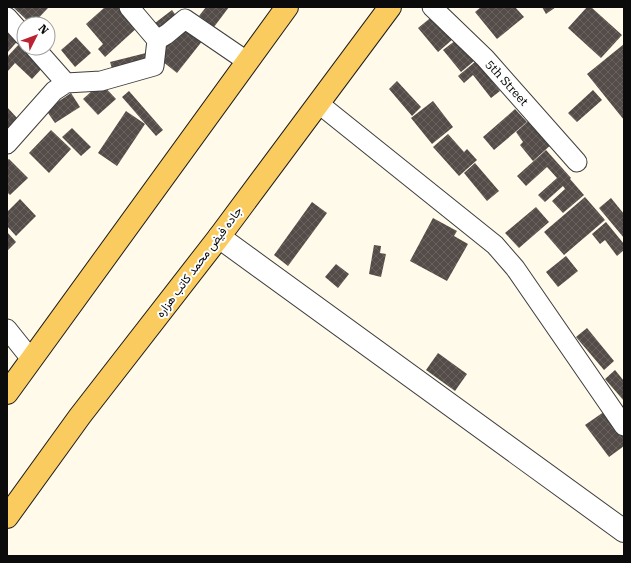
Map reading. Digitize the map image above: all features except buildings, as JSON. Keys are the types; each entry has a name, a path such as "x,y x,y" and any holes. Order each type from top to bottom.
{"main road":[{"path":"7,393 288,7"},
{"name":"جاده فیض محمد کاتب هزاره","path":"7,517 80,416 219,237 390,7"},
{"path":"7,496 16,492 40,472"}],"street":[{"path":"7,144 54,91 66,83 101,81 154,66 157,40 129,7"},
{"name":"5th Street","path":"432,7 485,58 577,162"},
{"path":"7,17 16,27"},
{"path":"157,40 185,20 248,62"},
{"path":"42,56 66,83"},
{"path":"318,103 495,245 515,268 624,426"},
{"path":"219,237 624,531"},
{"path":"7,329 31,360"}]}
